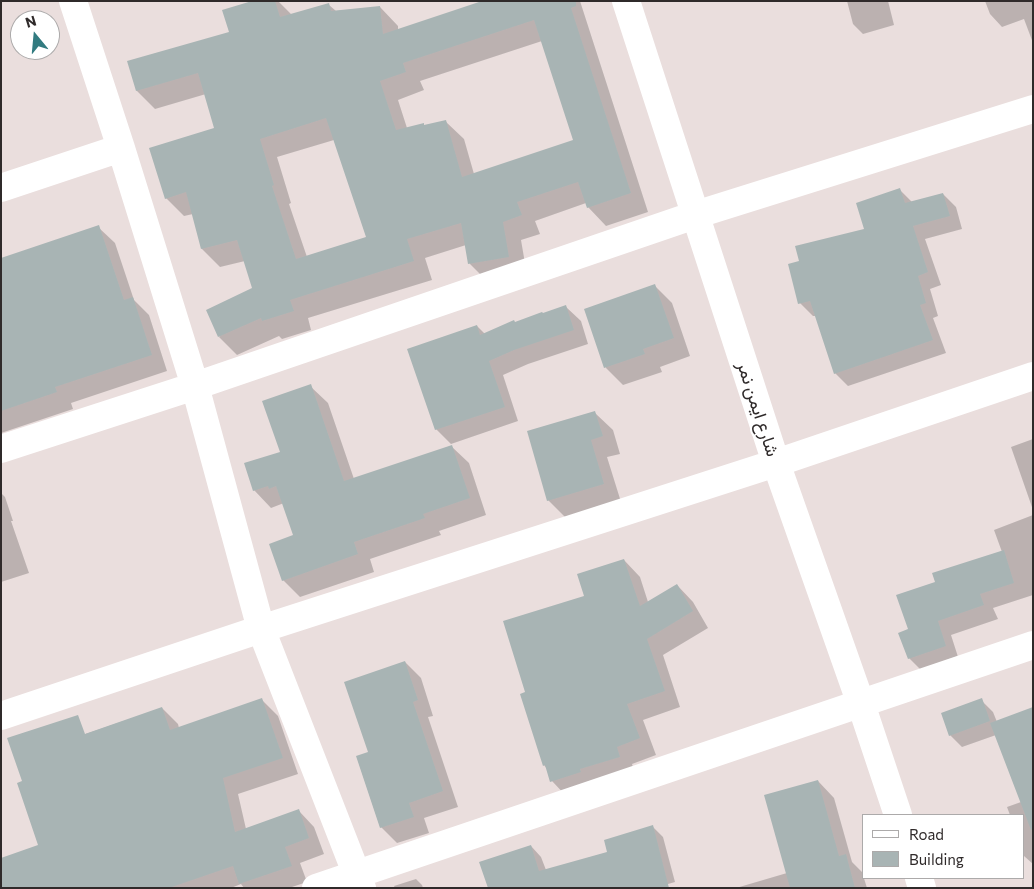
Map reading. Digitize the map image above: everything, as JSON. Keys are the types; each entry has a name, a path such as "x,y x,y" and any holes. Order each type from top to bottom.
{"street":[{"path":"73,1 195,386 261,628 359,881"},
{"name":"شارع ايمن نمر","path":"626,1 776,463 898,814"},
{"path":"1,449 195,386 695,215 1033,109"},
{"path":"1,188 121,148"},
{"path":"1,716 261,628 776,463 1033,376"},
{"path":"316,888 359,881 1033,645"}],"building":[{"path":"252,1 275,1 280,17 329,3 331,11 380,6 383,34 482,1 576,1 576,6 571,8 631,193 587,208 578,182 517,202 522,215 503,222 509,257 468,264 461,223 407,239 414,261 290,300 294,311 262,321 261,318 218,337 206,310 252,288 237,240 201,249 186,192 165,199 149,148 214,128 198,73 136,91 127,61 229,32 222,10","holes":["534,20 573,140 462,177 446,120 396,130 380,81 406,72 403,63","326,118 366,237 296,259 272,186 274,185 260,139"]},
{"path":"900,188 905,203 943,193 950,216 913,226 928,272 918,276 926,303 920,305 933,340 834,374 810,301 798,304 788,264 799,261 795,246 864,229 856,203"},
{"path":"99,225 124,300 133,297 152,355 55,387 57,392 1,411 1,258"},
{"path":"655,284 674,338 643,349 645,354 604,368 584,309"},
{"path":"566,305 574,330 514,350 489,361 505,407 435,430 407,349 477,325 480,335 514,320 515,322"},
{"path":"311,384 344,481 452,445 470,498 423,514 425,518 354,542 358,554 282,581 269,544 293,535 276,486 269,489 268,486 253,491 244,463 280,452 262,401"},
{"path":"595,411 603,436 591,440 604,484 547,501 527,431"},
{"path":"1004,550 1014,583 980,594 984,605 938,621 946,646 908,659 898,633 908,629 896,595 935,582 932,573"},
{"path":"624,559 640,606 677,584 693,611 647,639 665,691 627,704 640,738 617,747 620,757 580,769 581,772 550,782 520,694 525,692 503,621 584,596 577,574"},
{"path":"405,661 418,700 413,702 443,791 409,803 414,817 380,828 356,756 368,752 344,682"},
{"path":"262,698 283,758 223,778 235,832 299,809 309,838 285,847 292,866 239,884 233,866 169,888 1,888 1,858 38,845 17,783 22,781 7,738 78,715 85,734 162,707 170,730"},
{"path":"982,698 990,721 949,736 941,713"},
{"path":"1033,707 1033,829 1031,830 990,723"},
{"path":"818,780 839,856 846,854 855,888 790,888 764,795"},
{"path":"653,825 669,888 488,888 479,862 531,845 539,871 607,852 604,840"}]}
